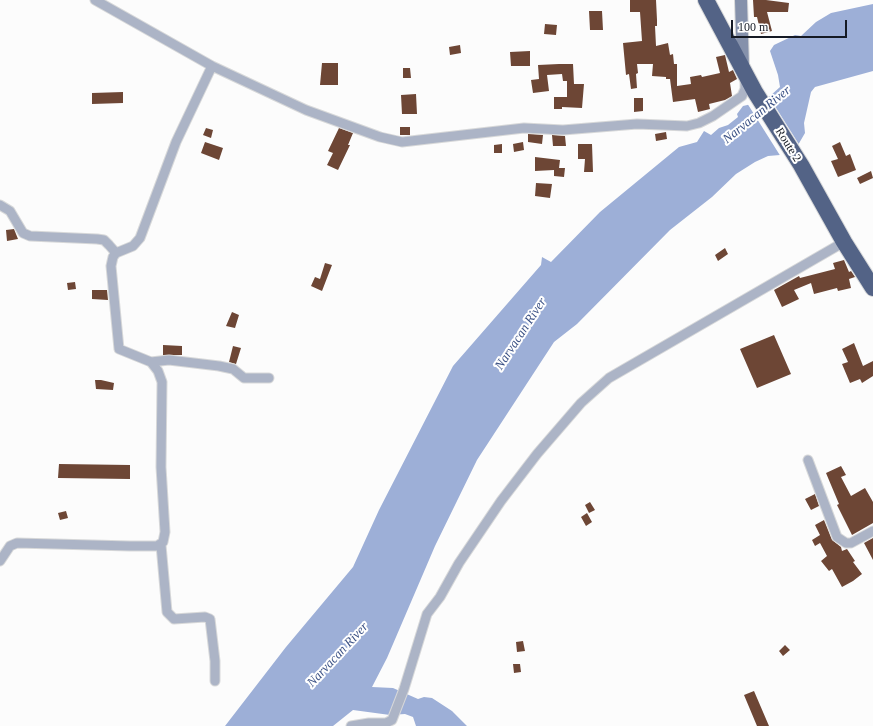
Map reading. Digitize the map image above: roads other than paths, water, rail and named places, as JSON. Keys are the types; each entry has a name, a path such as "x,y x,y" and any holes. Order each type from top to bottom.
{"highway":[{"name":"Route 2","path":"706,0 755,92 801,165 844,242 873,288"}],"street":[{"path":"95,0 212,66 306,110 380,137 402,142 524,128 564,130 637,124 687,126 700,123 742,96 746,83 743,69 741,0"},
{"path":"212,66 176,142 140,238 133,246 116,253 113,256 111,266 118,347 121,351 151,362 169,360 219,366 233,369 244,378 269,378"},
{"path":"0,205 10,211 23,233 30,236 104,240 116,253"},
{"path":"351,726 369,723 386,723 392,720 404,690 427,614 440,597 459,563 501,501 537,454 580,403 609,378 844,242"},
{"path":"151,362 158,371 162,382 161,467 166,532 161,545 167,612 174,619 205,617 210,619 215,661 215,681"},
{"path":"808,460 837,537 846,543 873,531"},
{"path":"0,561 10,546 17,543 130,546 161,545"}],"water":[{"name":"Narvacan River","path":"873,4 873,71 815,87 811,92 804,123 805,133 798,145 780,155 768,156 755,162 736,174 712,197 670,230 577,324 554,342 477,460 435,546 387,658 372,687 393,688 418,699 424,697 432,698 452,711 467,726 416,726 413,717 405,714 390,715 353,710 333,726 225,726 286,647 353,567 379,510 453,366 541,265 542,257 551,262 600,212 679,147 697,142 704,131 711,135 719,128 728,125 738,117 737,114 743,106 760,102 780,87 778,75 770,51 774,45 795,35 801,36 816,22 831,13"}]}
